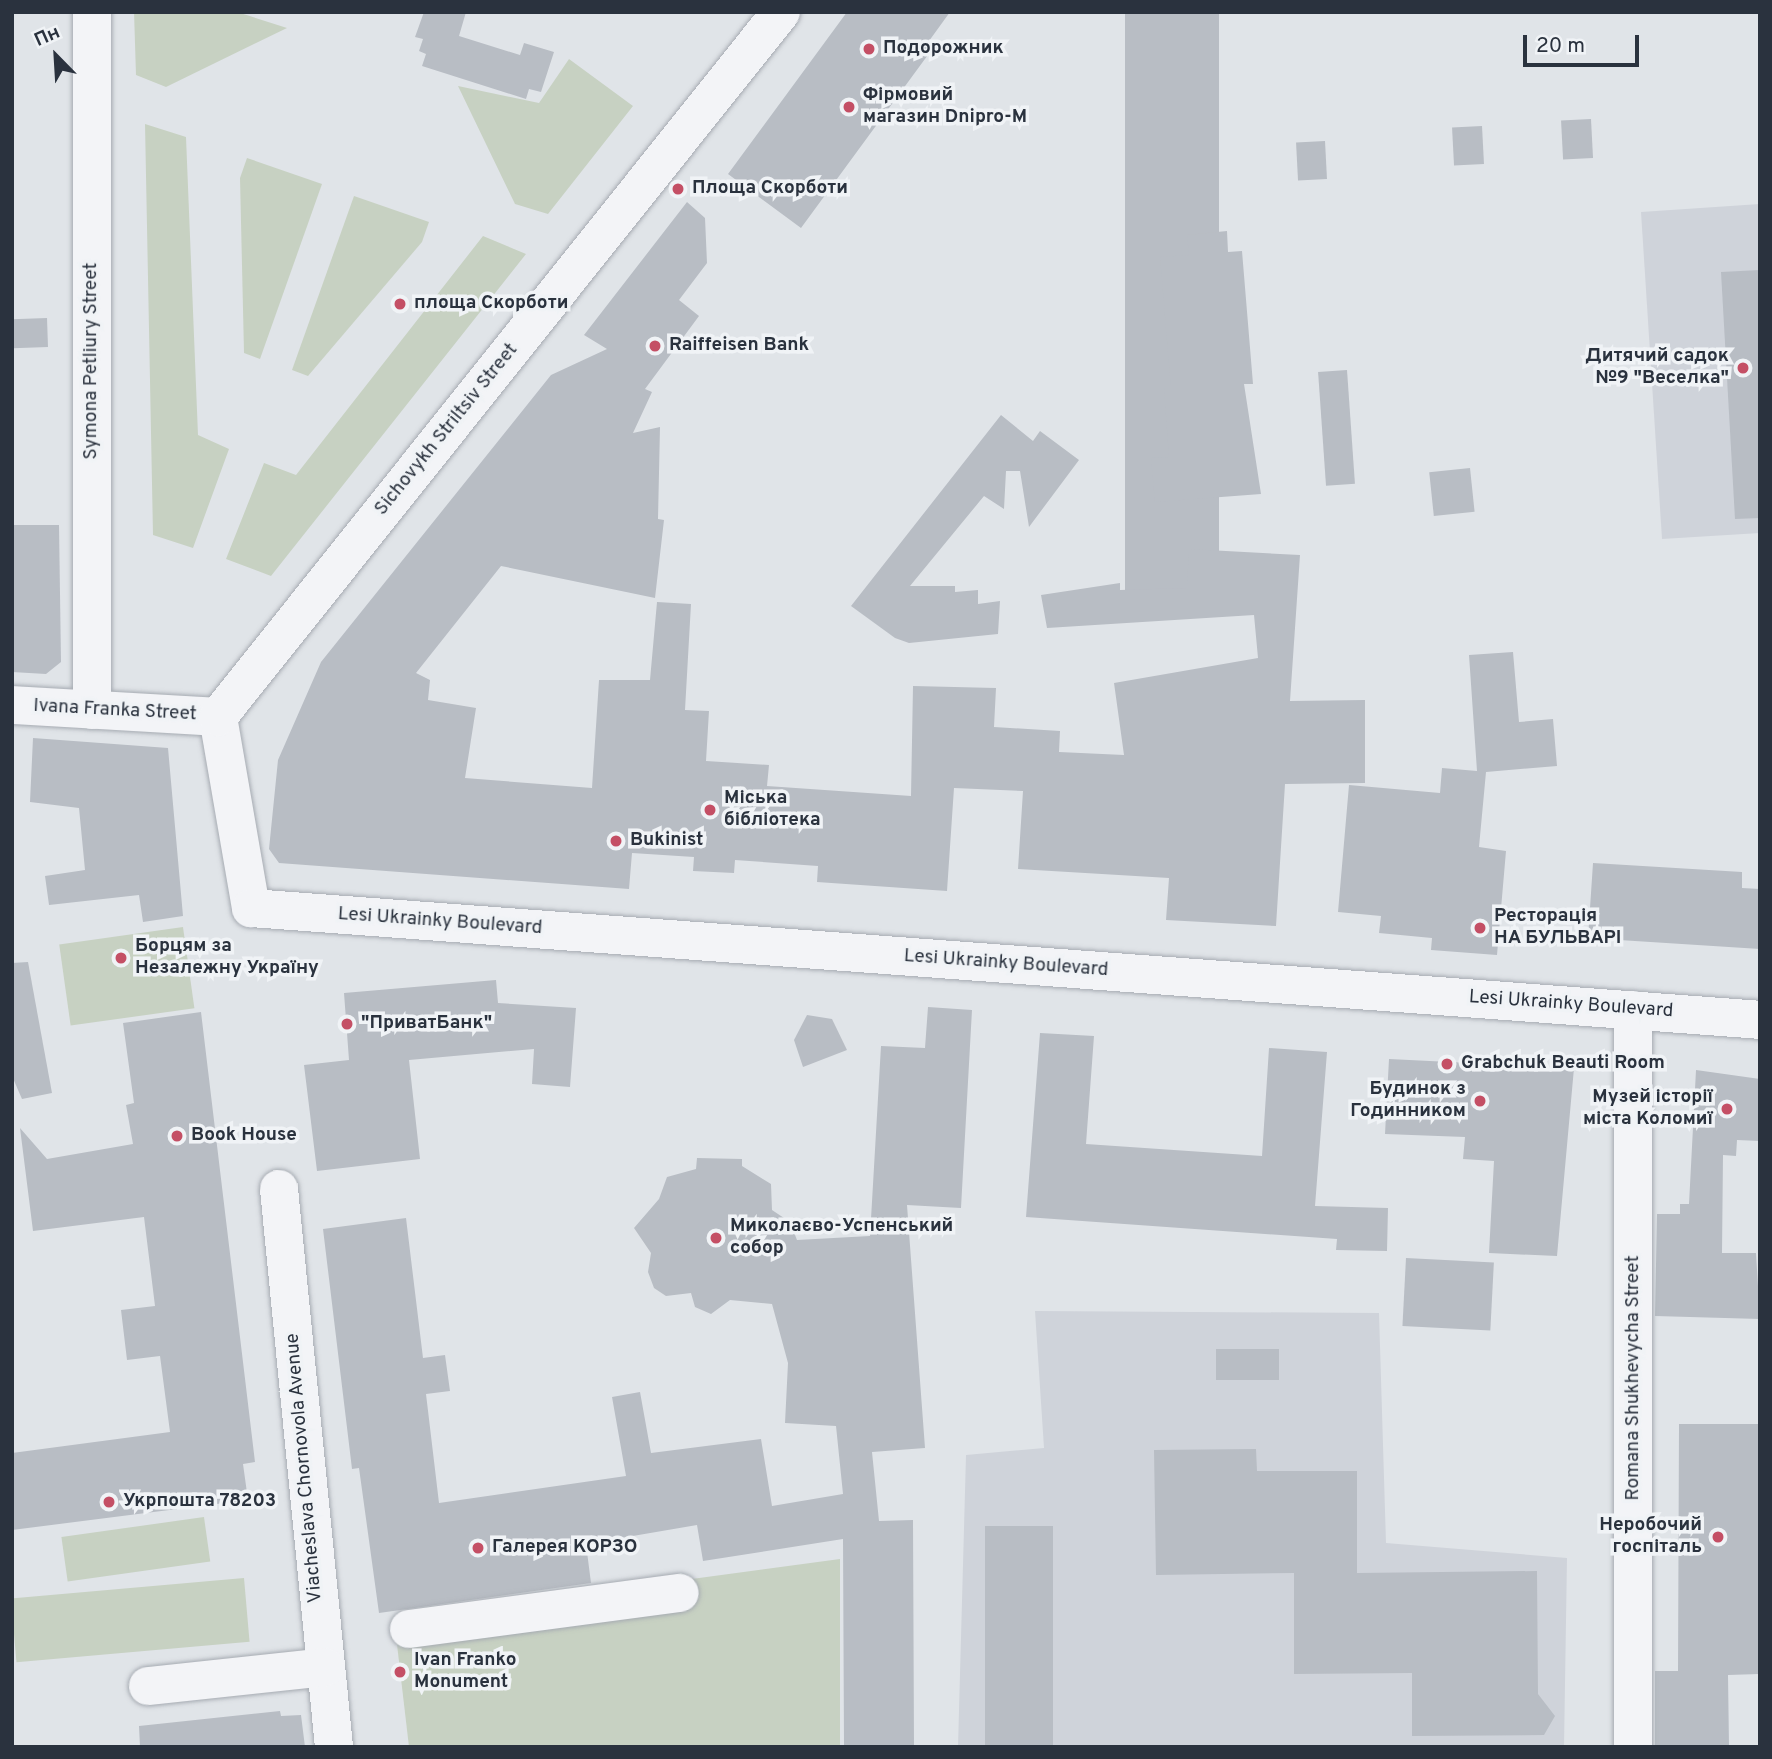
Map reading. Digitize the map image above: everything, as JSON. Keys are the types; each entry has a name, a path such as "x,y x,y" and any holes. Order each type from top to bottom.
{"street":[{"name":"Symona Petliury Street","path":"92,12 92,710"},
{"name":"Sichovykh Striltsiv Street","path":"218,717 782,12"},
{"name":"Ivana Franka Street","path":"12,705 218,717"},
{"name":"Lesi Ukrainky Boulevard","path":"218,717 251,908 1760,1020"},
{"name":"Romana Shukhevycha Street","path":"1633,1010 1633,1747"},
{"name":"Viacheslava Chornovola Avenue","path":"279,1188 334,1747"},
{"path":"409,1629 680,1593"},
{"path":"148,1686 325,1667"}],"shaded area":[{"path":"1760,204 1760,533 1662,539 1641,212"},
{"path":"1035,1311 1379,1313 1386,1543 1567,1558 1564,1747 958,1747 966,1455 1044,1448"}],"green space":[{"path":"134,12 237,12 287,28 166,87 136,75"},
{"path":"569,59 633,106 548,214 515,204 458,86 539,103"},
{"path":"145,124 186,137 198,435 229,449 193,548 153,535"},
{"path":"247,158 322,184 260,359 244,353 240,178"},
{"path":"354,196 429,222 422,242 308,376 292,370"},
{"path":"483,236 526,254 271,576 226,559 264,463 296,475"},
{"path":"183,927 194,1008 71,1026 59,944"},
{"path":"204,1517 210,1562 68,1582 61,1537"},
{"path":"840,1559 840,1747 409,1747 394,1619"},
{"path":"244,1578 250,1642 16,1662 12,1598"}],"building":[{"path":"424,12 466,12 459,36 520,55 524,43 554,52 541,92 529,89 526,99 422,66 426,54 419,51 423,39 415,37"},
{"path":"847,12 950,12 929,41 933,48 801,228 728,174"},
{"path":"1125,12 1219,12 1219,591 1125,591"},
{"path":"1591,119 1593,158 1563,160 1561,121"},
{"path":"1482,126 1484,164 1454,166 1452,128"},
{"path":"1325,141 1327,179 1298,180 1296,143"},
{"path":"687,202 705,218 707,263 679,300 699,316 645,389 652,392 633,433 660,427 658,519 664,520 655,598 501,566 416,673 430,680 428,700 476,708 465,778 592,788 599,680 650,680 657,602 691,604 685,710 709,711 706,761 769,765 767,786 911,796 913,686 996,688 994,727 1060,731 1059,752 1124,755 1114,683 1258,658 1254,615 1047,628 1041,595 1120,583 1120,590 1187,588 1189,549 1300,555 1290,701 1365,700 1365,783 1285,784 1276,926 1166,920 1169,878 1018,869 1023,791 954,788 947,891 817,882 818,866 735,860 734,873 693,871 694,857 632,853 629,889 279,863 269,849 278,760 321,662 551,375 607,349 584,335"},
{"path":"1227,231 1228,252 1242,251 1253,384 1244,384 1261,494 1155,502 1151,458 1169,457 1164,388 1171,388 1160,257 1189,255 1187,235"},
{"name":"Дитячий садок №9 \"Веселка\"","path":"1760,270 1760,518 1735,519 1721,272"},
{"path":"47,318 48,347 13,348 12,319"},
{"path":"1347,370 1355,484 1326,486 1318,372"},
{"path":"1001,415 1033,441 1040,431 1079,460 1029,527 1020,471 1006,471 1004,509 984,496 910,586 955,586 955,592 978,590 978,604 1000,601 998,634 909,643 895,638 851,606"},
{"path":"1470,468 1475,512 1434,516 1429,472"},
{"path":"12,525 59,525 61,662 46,674 12,672"},
{"path":"1513,652 1519,722 1553,719 1557,766 1486,772 1479,847 1506,851 1497,955 1431,950 1432,938 1379,933 1381,916 1338,912 1349,785 1440,793 1442,768 1477,771 1469,655"},
{"path":"33,738 168,748 183,916 143,922 139,895 49,905 45,876 85,870 79,808 30,802"},
{"path":"1593,863 1742,872 1742,888 1760,889 1760,949 1588,938"},
{"path":"28,962 52,1093 22,1099 12,1076 12,963"},
{"path":"496,980 498,1003 576,1008 570,1087 532,1084 534,1049 409,1060 420,1159 317,1171 304,1065 349,1060 344,993"},
{"path":"928,1007 972,1010 961,1208 907,1205 925,1448 872,1452 879,1521 913,1520 914,1747 844,1747 843,1539 703,1561 697,1525 586,1544 591,1583 379,1613 359,1468 352,1469 323,1229 406,1218 423,1358 445,1355 450,1391 426,1394 439,1503 626,1476 612,1397 640,1392 651,1453 761,1439 772,1506 843,1494 836,1426 785,1423 788,1363 772,1304 730,1300 711,1314 695,1307 691,1293 666,1296 654,1288 648,1272 651,1253 634,1228 659,1199 667,1177 696,1169 697,1158 742,1159 742,1166 771,1184 772,1210 790,1222 797,1240 870,1236 881,1046 925,1048"},
{"path":"201,1012 255,1462 243,1464 248,1500 12,1530 12,1453 170,1432 160,1356 127,1360 121,1310 155,1306 144,1217 33,1231 20,1128 47,1159 133,1144 126,1105 134,1103 123,1023"},
{"path":"807,1015 832,1019 847,1050 803,1067 794,1040"},
{"path":"1040,1033 1094,1036 1086,1144 1262,1156 1269,1048 1327,1052 1315,1206 1388,1208 1387,1251 1336,1250 1337,1239 1026,1217"},
{"name":"Будинок з Годинником","path":"1389,1059 1574,1068 1557,1256 1489,1253 1494,1161 1463,1159 1465,1137 1385,1134"},
{"path":"1696,1070 1760,1079 1760,1141 1737,1140 1736,1156 1723,1155 1722,1253 1756,1253 1760,1319 1655,1316 1657,1214 1680,1214 1680,1204 1689,1204"},
{"path":"1406,1258 1494,1263 1490,1331 1402,1326"},
{"path":"1216,1349 1279,1349 1279,1380 1216,1380"},
{"name":"Неробочий госпіталь","path":"1679,1424 1758,1424 1759,1674 1728,1675 1729,1747 1655,1747 1655,1671 1678,1671"},
{"path":"1256,1449 1257,1471 1357,1471 1357,1573 1537,1571 1538,1694 1555,1716 1544,1735 1412,1736 1412,1673 1294,1674 1294,1573 1156,1575 1154,1450"},
{"path":"985,1526 1053,1526 1053,1747 985,1747"},
{"path":"280,1711 281,1716 301,1715 305,1747 140,1747 139,1726"}],"place":[{"name":"Подорожник","path":"869,49"},
{"name":"Фірмовий магазин Dnipro-M","path":"849,107"},
{"name":"Площа Скорботи","path":"678,189"},
{"name":"площа Скорботи","path":"400,304"},
{"name":"Raiffeisen Bank","path":"655,346"},
{"name":"Дитячий садок №9 \"Веселка\"","path":"1743,368"},
{"name":"Міська бібліотека","path":"710,810"},
{"name":"Bukinist","path":"616,841"},
{"name":"Ресторація НА БУЛЬВАРІ","path":"1480,928"},
{"name":"Борцям за Незалежну Україну","path":"121,958"},
{"name":"\"ПриватБанк\"","path":"347,1024"},
{"name":"Grabchuk Beauti Room","path":"1447,1064"},
{"name":"Будинок з Годинником","path":"1480,1101"},
{"name":"Музей історії міста Коломиї","path":"1727,1109"},
{"name":"Book House","path":"177,1136"},
{"name":"Миколаєво-Успенський собор","path":"716,1238"},
{"name":"Укрпошта 78203","path":"109,1502"},
{"name":"Неробочий госпіталь","path":"1718,1537"},
{"name":"Галерея КОРЗО","path":"478,1548"},
{"name":"Ivan Franko Monument","path":"400,1672"}]}
